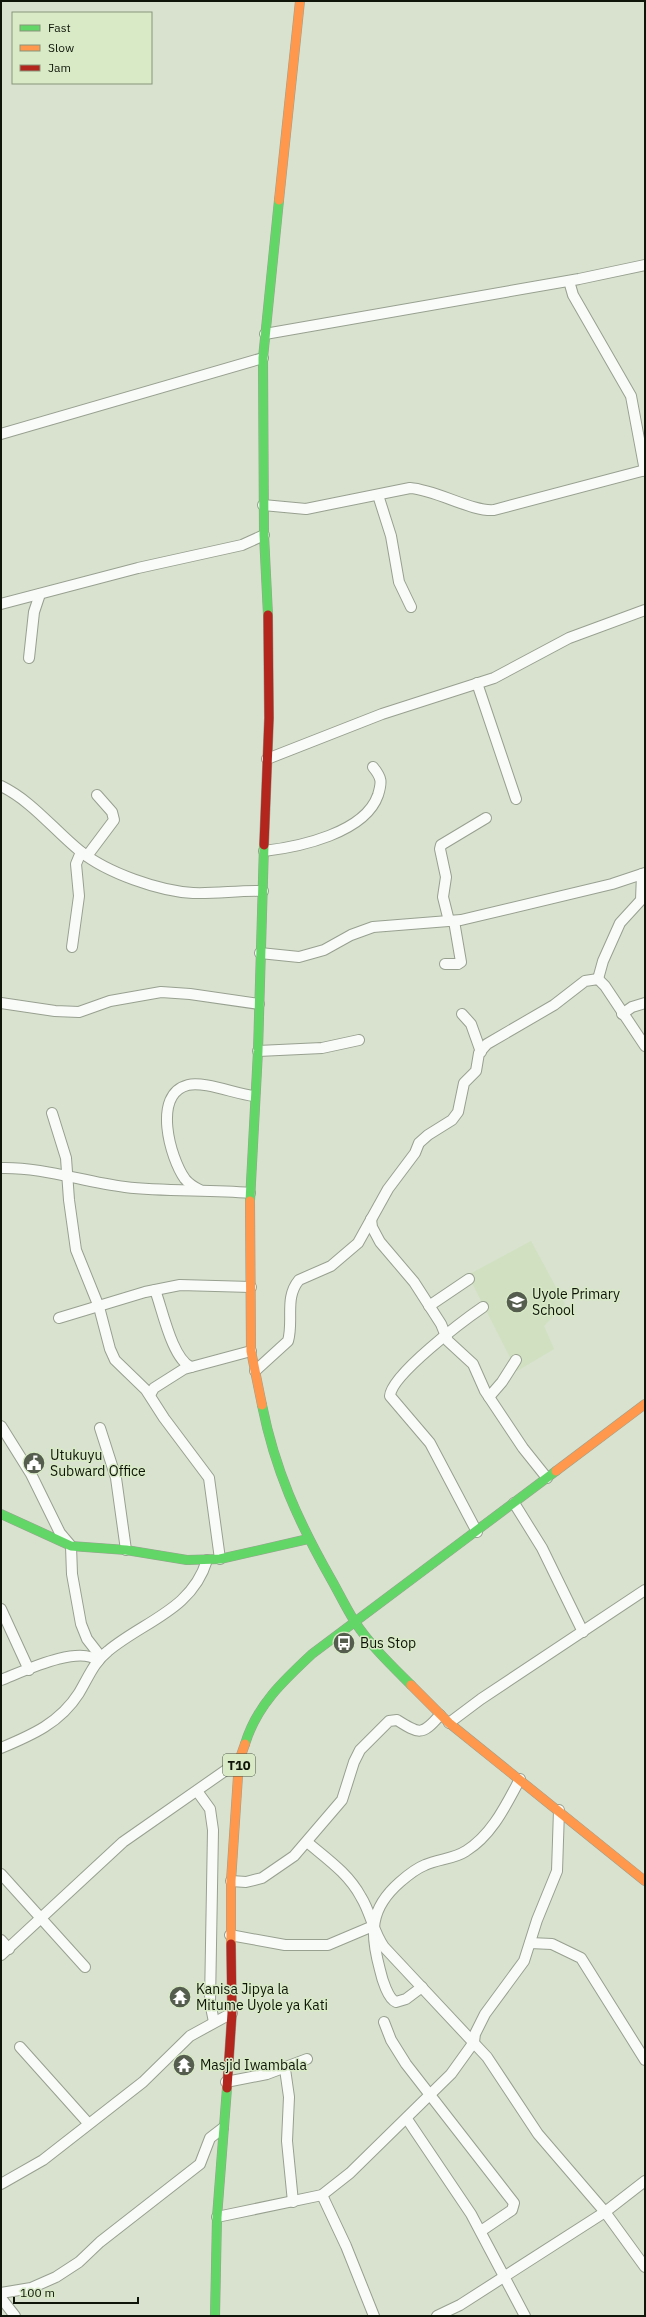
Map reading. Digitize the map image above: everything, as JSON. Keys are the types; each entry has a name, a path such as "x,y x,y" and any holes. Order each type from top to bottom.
{"main road":[{"path":"300,1 263,358 264,535 268,605 269,718 260,953 258,1051 254,1096 250,1193 251,1351 267,1429 290,1501 308,1539 355,1622 386,1660 440,1715 645,1881"},
{"name":"T10","path":"214,2316 217,2217 232,2013 230,1935 231,1881 239,1761 250,1727 270,1694 312,1654 645,1404"},
{"path":"1,1514 70,1546 126,1550 173,1558 206,1560 220,1559 308,1539"}],"street":[{"path":"265,334 569,281 645,265"},
{"path":"264,505 306,509 410,488 422,489 483,509 494,510 645,471 631,396 573,295 569,281"},
{"path":"1,434 263,358"},
{"path":"378,495 391,536 399,582 412,607"},
{"path":"1,604 138,568 242,546 264,535"},
{"path":"29,658 34,612 40,594"},
{"path":"267,759 382,714 478,683 509,671 549,647 569,638 645,610"},
{"path":"478,683 516,799"},
{"path":"264,851 318,840 346,827 367,813 376,803 381,785 379,774 373,767"},
{"path":"1,786 42,816 84,854 118,873 174,890 206,893 263,891"},
{"path":"72,947 79,896 76,864 114,820 112,812 97,795"},
{"path":"445,964 458,964 461,962 452,921 443,896 446,877 440,849 441,845 486,818"},
{"path":"260,953 299,958 324,950 351,935 373,927 452,921 590,890 643,874 641,900 620,923 603,962 598,979"},
{"path":"598,979 611,994 622,1014 645,1046"},
{"path":"255,1371 288,1341 291,1295 299,1280 342,1258 358,1243 388,1190 416,1151 419,1143 428,1135 452,1120 458,1112 462,1088 466,1080 476,1071 480,1052 487,1044 554,1005 585,981 598,979"},
{"path":"1,1003 55,1011 78,1012 110,1001 161,992 190,994 259,1004"},
{"path":"622,1014 632,1007 645,1003"},
{"path":"462,1014 471,1024 480,1052"},
{"path":"258,1051 322,1048 358,1040"},
{"path":"200,1190 184,1177 169,1137 166,1116 171,1098 180,1088 196,1084 254,1096"},
{"path":"52,1113 65,1150 76,1250 99,1307 107,1340 115,1360 142,1385 150,1395 209,1478 220,1559"},
{"path":"1,1168 27,1168 125,1187 250,1193"},
{"path":"371,1219 372,1227 380,1242 403,1269 430,1306 441,1324 444,1335 448,1341 473,1364 489,1397 523,1448 547,1478"},
{"path":"430,1306 469,1279"},
{"path":"59,1318 155,1290 190,1284 250,1287"},
{"path":"155,1290 177,1352 183,1362 190,1367"},
{"path":"476,1532 430,1443 390,1396 394,1384 444,1335 483,1307"},
{"path":"150,1395 154,1388 190,1367 251,1351"},
{"path":"489,1397 502,1382 516,1360"},
{"path":"1,1426 31,1474 60,1533 70,1546 72,1574 81,1624 87,1639 99,1659"},
{"path":"100,1428 116,1478 126,1550"},
{"path":"514,1502 542,1548 583,1632"},
{"path":"1,1748 47,1727 63,1714 79,1693 99,1659 163,1615 188,1594 201,1578 206,1560"},
{"path":"449,1723 481,1699 645,1590"},
{"path":"1,1609 29,1670"},
{"path":"1,1680 53,1661 81,1655 99,1659"},
{"path":"231,1881 246,1882 262,1878 285,1864 307,1842 339,1804 346,1792 356,1756 376,1733 393,1719 413,1730 421,1731 427,1729 440,1715"},
{"path":"1,1940 5,1952 42,1919 117,1847 239,1761"},
{"path":"422,1987 402,2001 393,2001 380,1970 374,1941 373,1926 377,1910 384,1899 409,1874 423,1866 466,1851 488,1831 503,1811 520,1779"},
{"path":"197,1791 210,1809 213,1830 210,2002 214,2022"},
{"path":"217,2217 322,2195 350,2173 407,2119 451,2074 474,2042 475,2034 485,2014 520,1966 530,1944 557,1871 559,1810"},
{"path":"307,1842 344,1872 361,1897 378,1938 384,1947 488,2057 538,2134 605,2212 645,2267"},
{"path":"1,1874 85,1967"},
{"path":"230,1935 285,1945 324,1945 331,1944 373,1926"},
{"path":"530,1944 552,1944 581,1958 645,2060"},
{"path":"1,2184 43,2160 88,2123 143,2082 180,2043 232,2013"},
{"path":"384,2022 391,2040 428,2096 514,2203 512,2210 481,2231"},
{"path":"20,2047 88,2123"},
{"path":"226,2082 252,2078 285,2069 307,2059"},
{"path":"285,2069 288,2097 288,2150 292,2202"},
{"path":"407,2119 462,2199 481,2231 525,2316"},
{"path":"1,2293 31,2288 56,2277 79,2262 100,2242 200,2164 210,2138 223,2128"},
{"path":"437,2316 460,2305 503,2275 605,2212 645,2181"},
{"path":"322,2195 346,2246 374,2316"},
{"path":"1,2298 15,2316"}],"shaded area":[{"path":"531,1241 565,1304 544,1326 554,1349 517,1371 468,1275"}],"traffic: fast":[{"path":"268,615 264,535 263,358 279,200"},
{"path":"250,1201 258,1051 264,845"},
{"path":"262,1405 267,1429 289,1495 319,1558 355,1622 367,1639 411,1685"},
{"path":"245,1744 256,1717 272,1694 312,1654 556,1471"},
{"path":"1,1514 71,1546 126,1550 187,1560 220,1559 308,1539"},
{"path":"215,2316 217,2217 227,2088"}],"traffic: slow":[{"path":"279,200 300,1"},
{"path":"250,1201 251,1351 262,1405"},
{"path":"556,1471 645,1404"},
{"path":"411,1685 449,1723 645,1881"},
{"path":"231,1944 231,1881 239,1761 245,1744"}],"traffic: jam":[{"path":"264,845 269,718 268,615"},
{"path":"227,2088 232,2013 231,1944"}],"place":[{"name":"Uyole Primary School","path":"517,1302"},
{"name":"Utukuyu Subward Office","path":"34,1463"},
{"name":"Bus Stop","path":"344,1643"},
{"name":"Kanisa Jipya la Mitume Uyole ya Kati","path":"180,1997"},
{"name":"Masjid Iwambala","path":"184,2065"}]}
